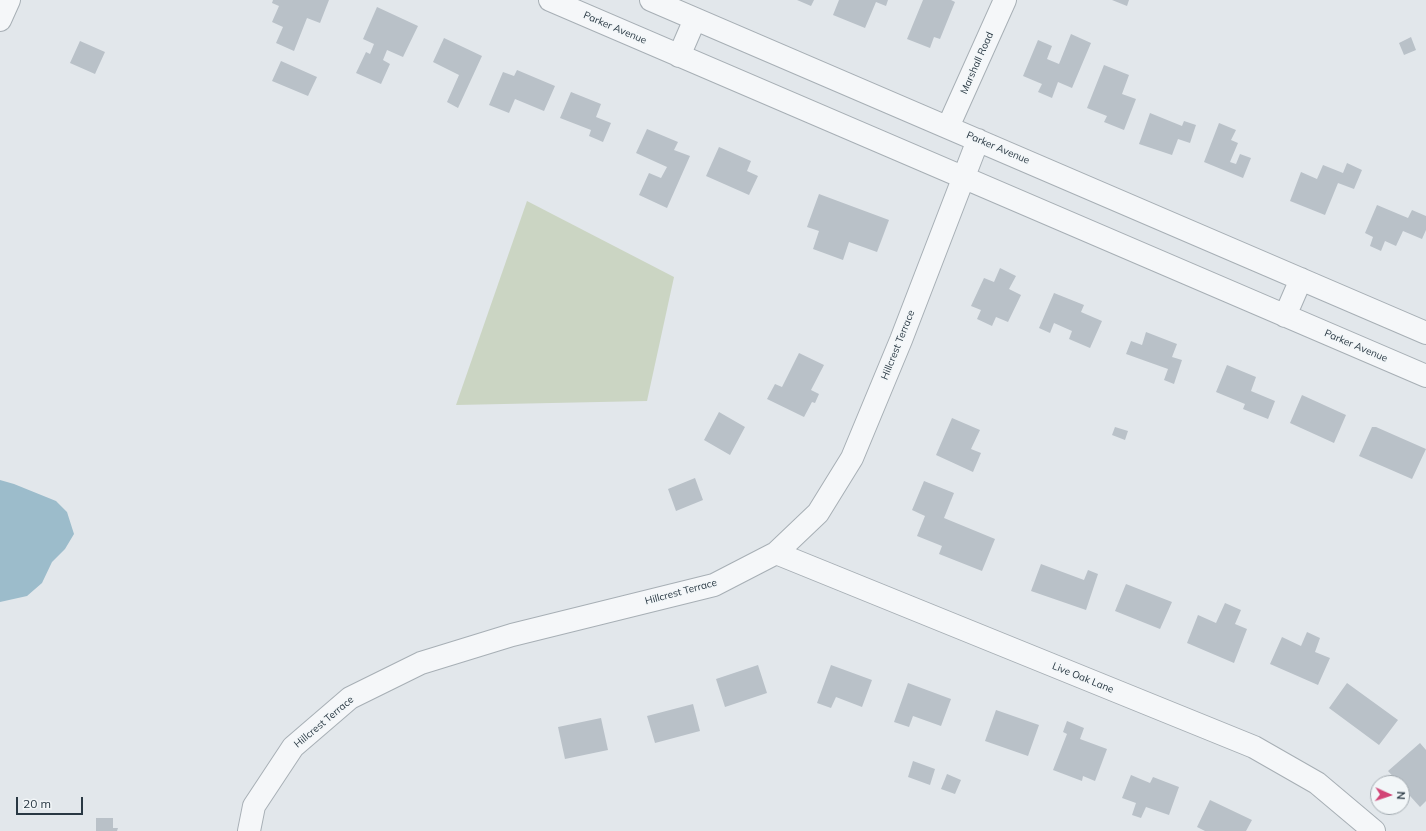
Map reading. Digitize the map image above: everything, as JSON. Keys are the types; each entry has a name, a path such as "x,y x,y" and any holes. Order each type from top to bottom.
{"street":[{"path":"0,20 8,0"},
{"name":"Parker Avenue","path":"550,0 1426,376"},
{"name":"Parker Avenue","path":"651,0 1426,332"},
{"name":"Marshall Road","path":"948,127 1005,0"},
{"path":"679,56 695,19"},
{"name":"Hillcrest Terrace","path":"249,831 254,806 293,747 350,698 421,663 512,635 714,585 776,553 818,513 852,458 901,340 978,140"},
{"path":"1285,316 1301,279"},
{"name":"Live Oak Lane","path":"776,553 1254,747 1317,783 1374,831"}],"green space":[{"path":"527,201 674,277 647,401 456,405"}],"water":[{"path":"0,480 56,501 67,512 74,534 65,549 52,562 42,583 27,596 0,602"}],"building":[{"path":"273,0 329,0 320,23 307,18 294,51 276,43 283,27 272,22 279,6 272,3"},
{"path":"797,0 814,0 811,6"},
{"path":"839,0 888,0 886,6 876,2 865,28 833,15"},
{"path":"923,0 951,0 955,2 940,39 934,37 930,48 907,39"},
{"path":"1112,0 1129,0 1127,6"},
{"path":"377,7 418,26 403,57 387,50 383,60 390,64 381,84 356,73 366,52 370,54 374,44 363,39"},
{"path":"1071,34 1091,43 1072,88 1058,82 1052,98 1038,92 1042,84 1023,76 1038,40 1052,46 1047,59 1059,64"},
{"path":"1411,37 1416,50 1404,55 1399,43"},
{"path":"444,38 482,56 458,108 447,102 459,75 433,62"},
{"path":"80,41 105,52 95,74 70,63"},
{"path":"281,61 317,77 308,96 272,81"},
{"path":"1104,65 1129,75 1122,94 1136,99 1124,130 1104,122 1107,116 1087,108"},
{"path":"517,70 555,86 544,111 515,99 509,113 489,105 503,72 514,76"},
{"path":"571,92 601,104 596,117 611,123 603,142 589,136 591,130 560,118"},
{"path":"1150,113 1182,126 1184,121 1196,125 1190,143 1178,139 1172,155 1139,144"},
{"path":"1219,123 1236,130 1231,140 1238,143 1230,162 1236,164 1240,154 1251,158 1243,178 1204,162"},
{"path":"647,129 678,142 674,150 690,156 667,208 639,195 649,173 661,178 667,167 636,153"},
{"path":"719,147 751,161 747,171 758,176 749,195 706,176"},
{"path":"1347,163 1362,170 1354,189 1338,183 1325,215 1290,201 1301,172 1317,179 1323,165 1343,173"},
{"path":"819,194 889,220 877,252 849,242 843,260 813,249 819,231 807,227"},
{"path":"1377,205 1408,218 1412,210 1426,216 1426,230 1422,239 1403,231 1396,246 1385,241 1381,251 1370,246 1373,237 1365,233"},
{"path":"1000,268 1016,276 1009,289 1021,295 1008,322 996,317 992,326 977,319 981,310 971,306 984,278 994,282"},
{"path":"1054,293 1084,305 1081,312 1102,321 1090,348 1069,339 1072,331 1054,323 1050,333 1039,328"},
{"path":"1146,332 1177,344 1172,357 1182,360 1174,384 1164,380 1168,369 1126,354 1131,341 1142,345"},
{"path":"799,353 824,365 811,390 819,394 815,403 812,402 804,417 767,399 775,384 782,387"},
{"path":"1227,365 1256,377 1251,391 1275,401 1268,419 1243,409 1245,404 1216,392"},
{"path":"1302,395 1346,415 1334,443 1290,423"},
{"path":"719,412 745,427 730,455 704,440"},
{"path":"952,418 980,430 971,449 981,453 973,472 936,455"},
{"path":"1115,427 1128,431 1125,440 1112,435"},
{"path":"1372,427 1376,427 1426,449 1412,479 1359,456"},
{"path":"695,478 703,500 676,511 668,489"},
{"path":"924,481 954,493 944,518 995,539 982,571 939,554 942,546 917,536 925,516 912,510"},
{"path":"1041,564 1084,580 1088,570 1098,574 1086,610 1031,591"},
{"path":"1126,584 1172,602 1160,629 1115,611"},
{"path":"1225,603 1241,610 1235,624 1247,629 1234,663 1187,643 1198,615 1216,623"},
{"path":"1307,632 1320,638 1315,652 1330,658 1318,685 1270,664 1282,637 1301,646"},
{"path":"758,665 767,693 725,707 716,679"},
{"path":"831,665 872,680 862,707 836,697 831,708 817,703"},
{"path":"908,683 951,699 941,726 913,716 909,727 894,722"},
{"path":"1347,683 1398,720 1379,745 1329,708"},
{"path":"693,704 700,731 655,743 647,716"},
{"path":"996,710 1039,725 1028,756 985,741"},
{"path":"601,718 608,750 565,759 558,727"},
{"path":"1067,721 1084,728 1080,739 1107,749 1095,781 1083,776 1082,781 1053,770 1067,734 1063,732"},
{"path":"1420,743 1426,750 1426,801 1420,807 1410,796 1410,775 1392,775 1388,771"},
{"path":"913,761 935,769 930,785 908,777"},
{"path":"947,774 961,780 955,794 941,789"},
{"path":"1131,775 1150,783 1153,777 1179,787 1169,815 1146,807 1141,818 1132,815 1136,803 1122,798"},
{"path":"1210,800 1252,820 1246,831 1205,831 1197,827"},
{"path":"96,818 113,818 113,828 118,828 117,831 96,831"}]}
